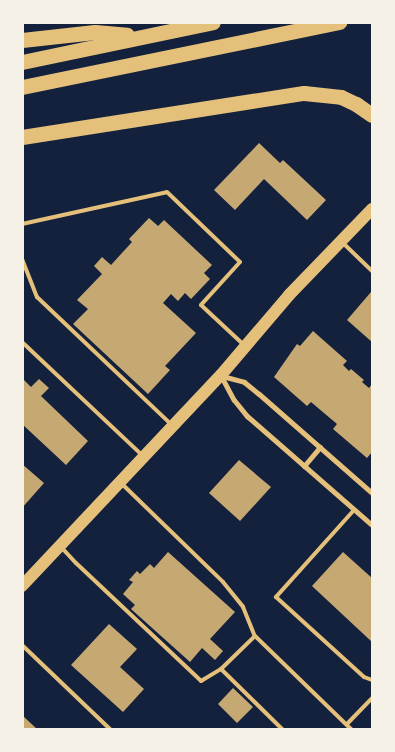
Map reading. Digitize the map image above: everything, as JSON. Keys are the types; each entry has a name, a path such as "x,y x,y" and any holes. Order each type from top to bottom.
{"highway":[{"path":"22,62 214,22"},
{"path":"22,87 339,22"},
{"path":"22,40 95,32 144,37"},
{"path":"22,137 304,93 341,98 356,104 372,115"}],"main road":[{"path":"22,586 221,375 289,295 372,209"}],"street":[{"path":"221,375 248,386 372,493"},
{"path":"221,375 234,400 247,416 372,525"},
{"path":"304,466 320,447"}],"lane":[{"path":"22,224 167,192 240,262 201,305 229,333 246,346"},
{"path":"341,241 372,271"},
{"path":"22,259 37,297 173,426"},
{"path":"22,342 143,457"},
{"path":"120,482 223,582 243,607 255,636 352,730"},
{"path":"354,510 276,597 364,677 372,680"},
{"path":"60,545 76,563 201,681 221,670 255,636"},
{"path":"22,645 111,730"},
{"path":"221,670 283,730"},
{"path":"347,724 372,698"}],"building":[{"path":"259,143 280,163 283,160 326,200 307,220 264,179 235,210 214,190"},
{"path":"149,218 158,226 164,220 212,265 204,273 210,279 191,299 185,293 178,301 171,294 163,303 196,333 165,366 170,370 148,394 73,324 88,309 77,300 102,274 94,266 102,257 111,265 132,242 129,239"},
{"path":"371,292 372,294 372,342 347,320"},
{"path":"313,331 347,361 343,365 349,371 351,369 364,380 362,382 369,388 372,384 372,452 367,458 333,429 337,424 311,402 307,406 274,377 297,344 300,346"},
{"path":"22,378 31,387 39,379 49,388 41,396 88,441 66,465 22,424"},
{"path":"239,460 271,487 240,521 209,493"},
{"path":"22,464 44,483 22,508"},
{"path":"168,552 235,612 210,639 223,651 215,660 202,648 190,662 131,609 135,605 123,594 133,582 129,580 137,571 140,574 150,564 154,568"},
{"path":"343,552 372,578 372,642 312,586"},
{"path":"109,624 137,649 120,667 144,689 123,712 71,665"},
{"path":"233,688 253,707 237,723 218,704"},
{"path":"22,715 38,730 22,730"}]}
